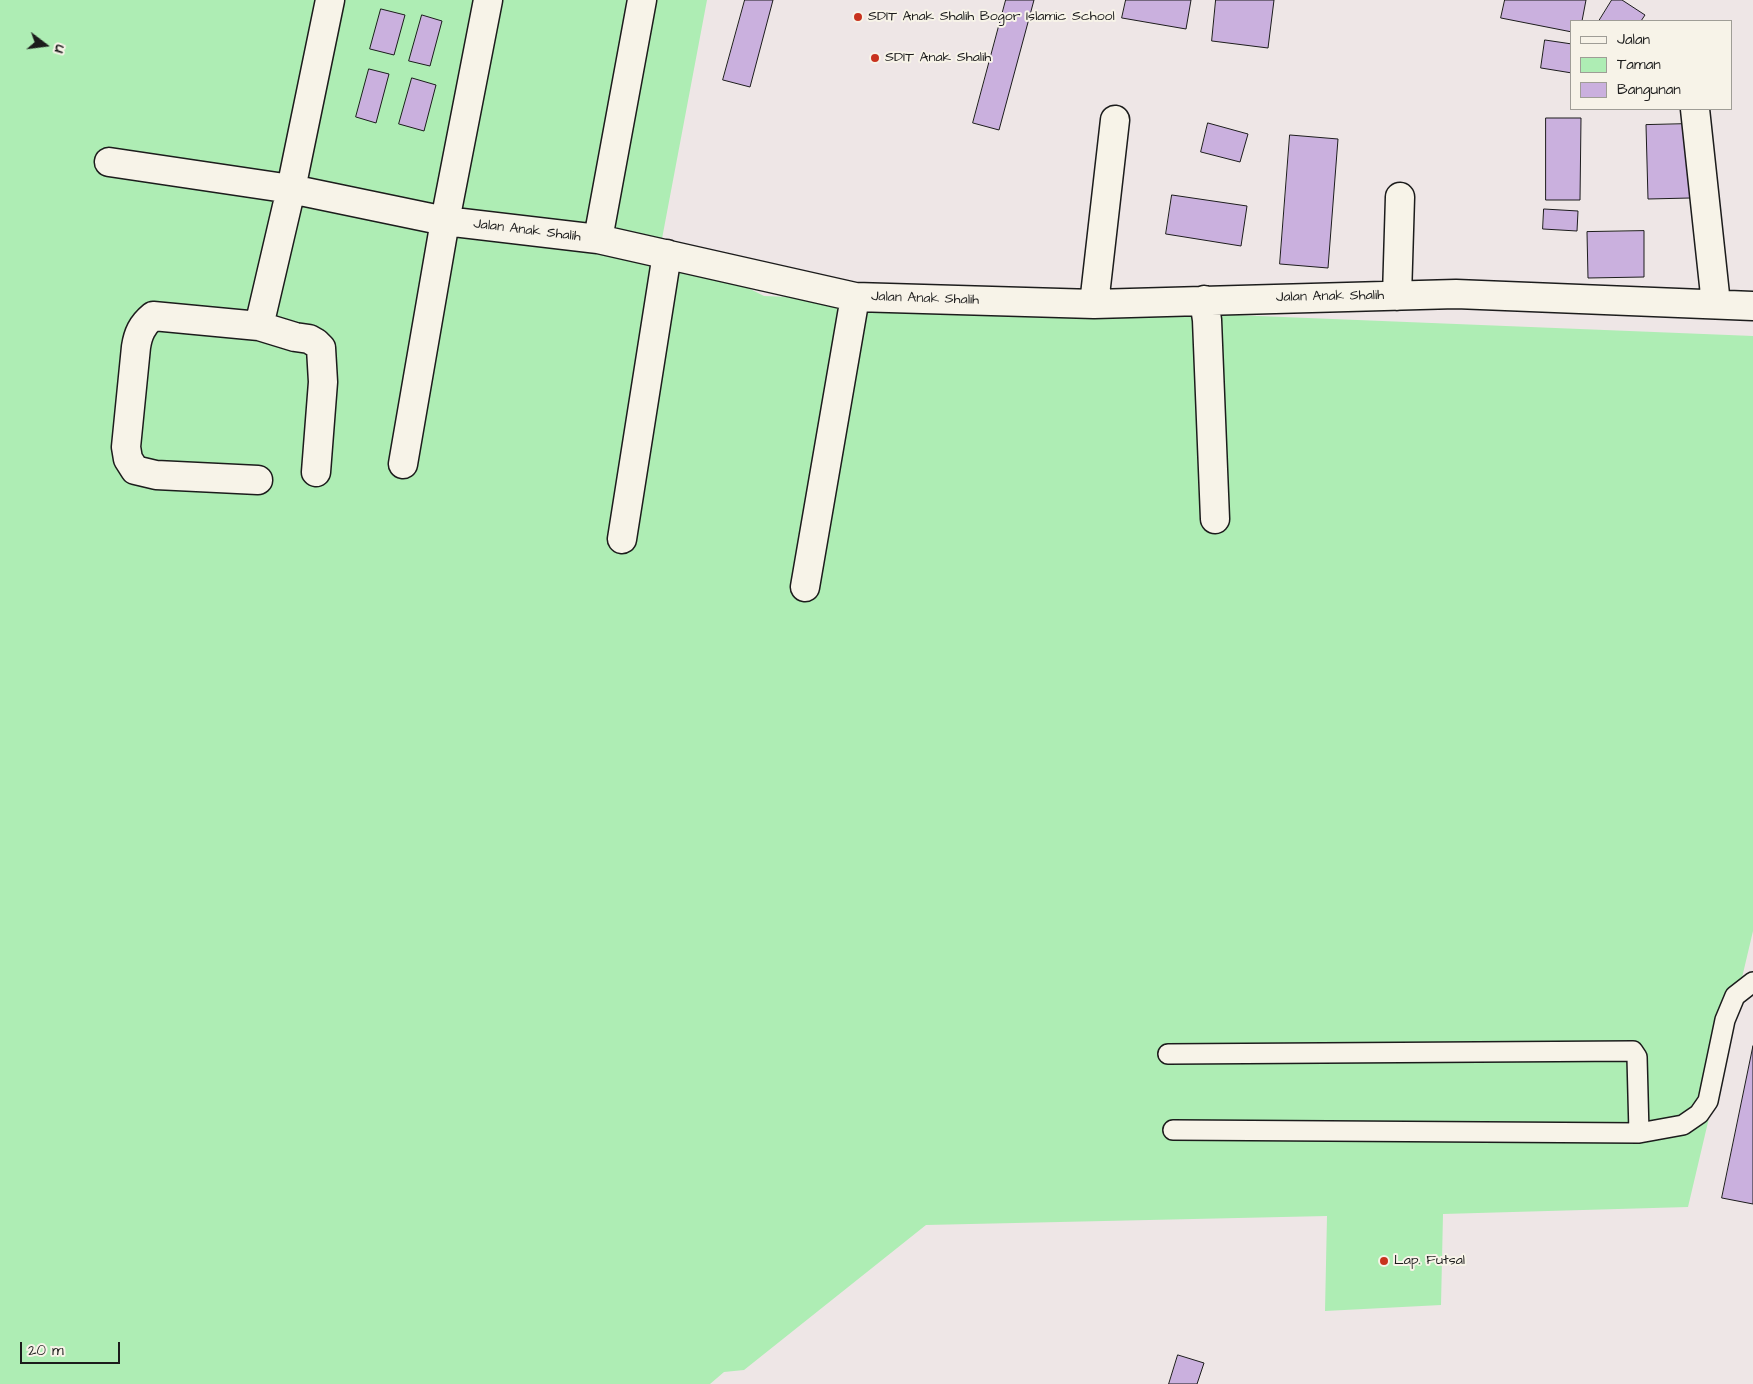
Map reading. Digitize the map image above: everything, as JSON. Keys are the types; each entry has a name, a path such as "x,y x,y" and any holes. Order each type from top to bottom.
{"street":[{"path":"258,326 291,189 330,0"},
{"path":"403,464 445,221 488,0"},
{"path":"598,239 642,0"},
{"path":"1695,110 1716,304"},
{"path":"1094,304 1115,120"},
{"name":"Jalan Anak Shalih","path":"109,162 291,189 445,221 598,239 855,297 1094,304 1456,294 1753,306"},
{"path":"1397,296 1400,197"},
{"path":"622,539 667,254"},
{"path":"805,588 855,297"},
{"path":"1204,300 1207,320 1215,519"},
{"path":"258,480 156,475 135,470 128,459 126,447 136,347 144,324 153,316 258,326 295,337 309,339 316,343 321,348 323,382 316,472"}],"lane":[{"path":"1173,1130 1639,1133 1683,1125 1699,1114 1708,1101 1726,1020 1735,996 1753,982"},
{"path":"1168,1054 1633,1051 1637,1057 1639,1133"}],"green space":[{"path":"0,0 707,0 661,244 764,296 1753,336 1753,931 1688,1207 1443,1214 1441,1305 1325,1311 1327,1216 926,1225 744,1370 724,1372 710,1384 0,1384"}],"building":[{"path":"745,0 773,0 750,87 723,80"},
{"path":"1006,0 1034,0 999,130 973,123"},
{"path":"1126,0 1191,0 1186,29 1122,18"},
{"path":"1216,0 1274,0 1268,48 1212,41"},
{"path":"1505,0 1586,0 1582,20 1570,20 1570,32 1501,18"},
{"path":"1612,0 1622,0 1645,15 1642,20 1600,20"},
{"path":"381,9 405,15 394,55 370,49"},
{"path":"422,15 442,21 430,66 409,61"},
{"path":"1545,40 1570,44 1570,73 1541,68"},
{"path":"369,69 389,74 376,123 356,117"},
{"path":"412,78 436,85 424,131 399,124"},
{"path":"1546,118 1581,118 1580,200 1546,200"},
{"path":"1208,123 1248,134 1240,162 1201,152"},
{"path":"1688,124 1690,198 1648,199 1646,125"},
{"path":"1290,135 1338,139 1328,268 1280,264"},
{"path":"1172,195 1247,206 1241,246 1166,234"},
{"path":"1544,209 1578,211 1577,231 1543,229"},
{"path":"1644,231 1644,277 1588,278 1587,232"},
{"path":"1753,1046 1753,1204 1722,1198"},
{"path":"1178,1355 1204,1363 1197,1384 1169,1384"}],"place":[{"name":"SDIT Anak Shalih Bogor Islamic School","path":"858,17"},
{"name":"SDIT Anak Shalih","path":"875,58"},
{"name":"Lap. Futsal","path":"1384,1261"}]}
